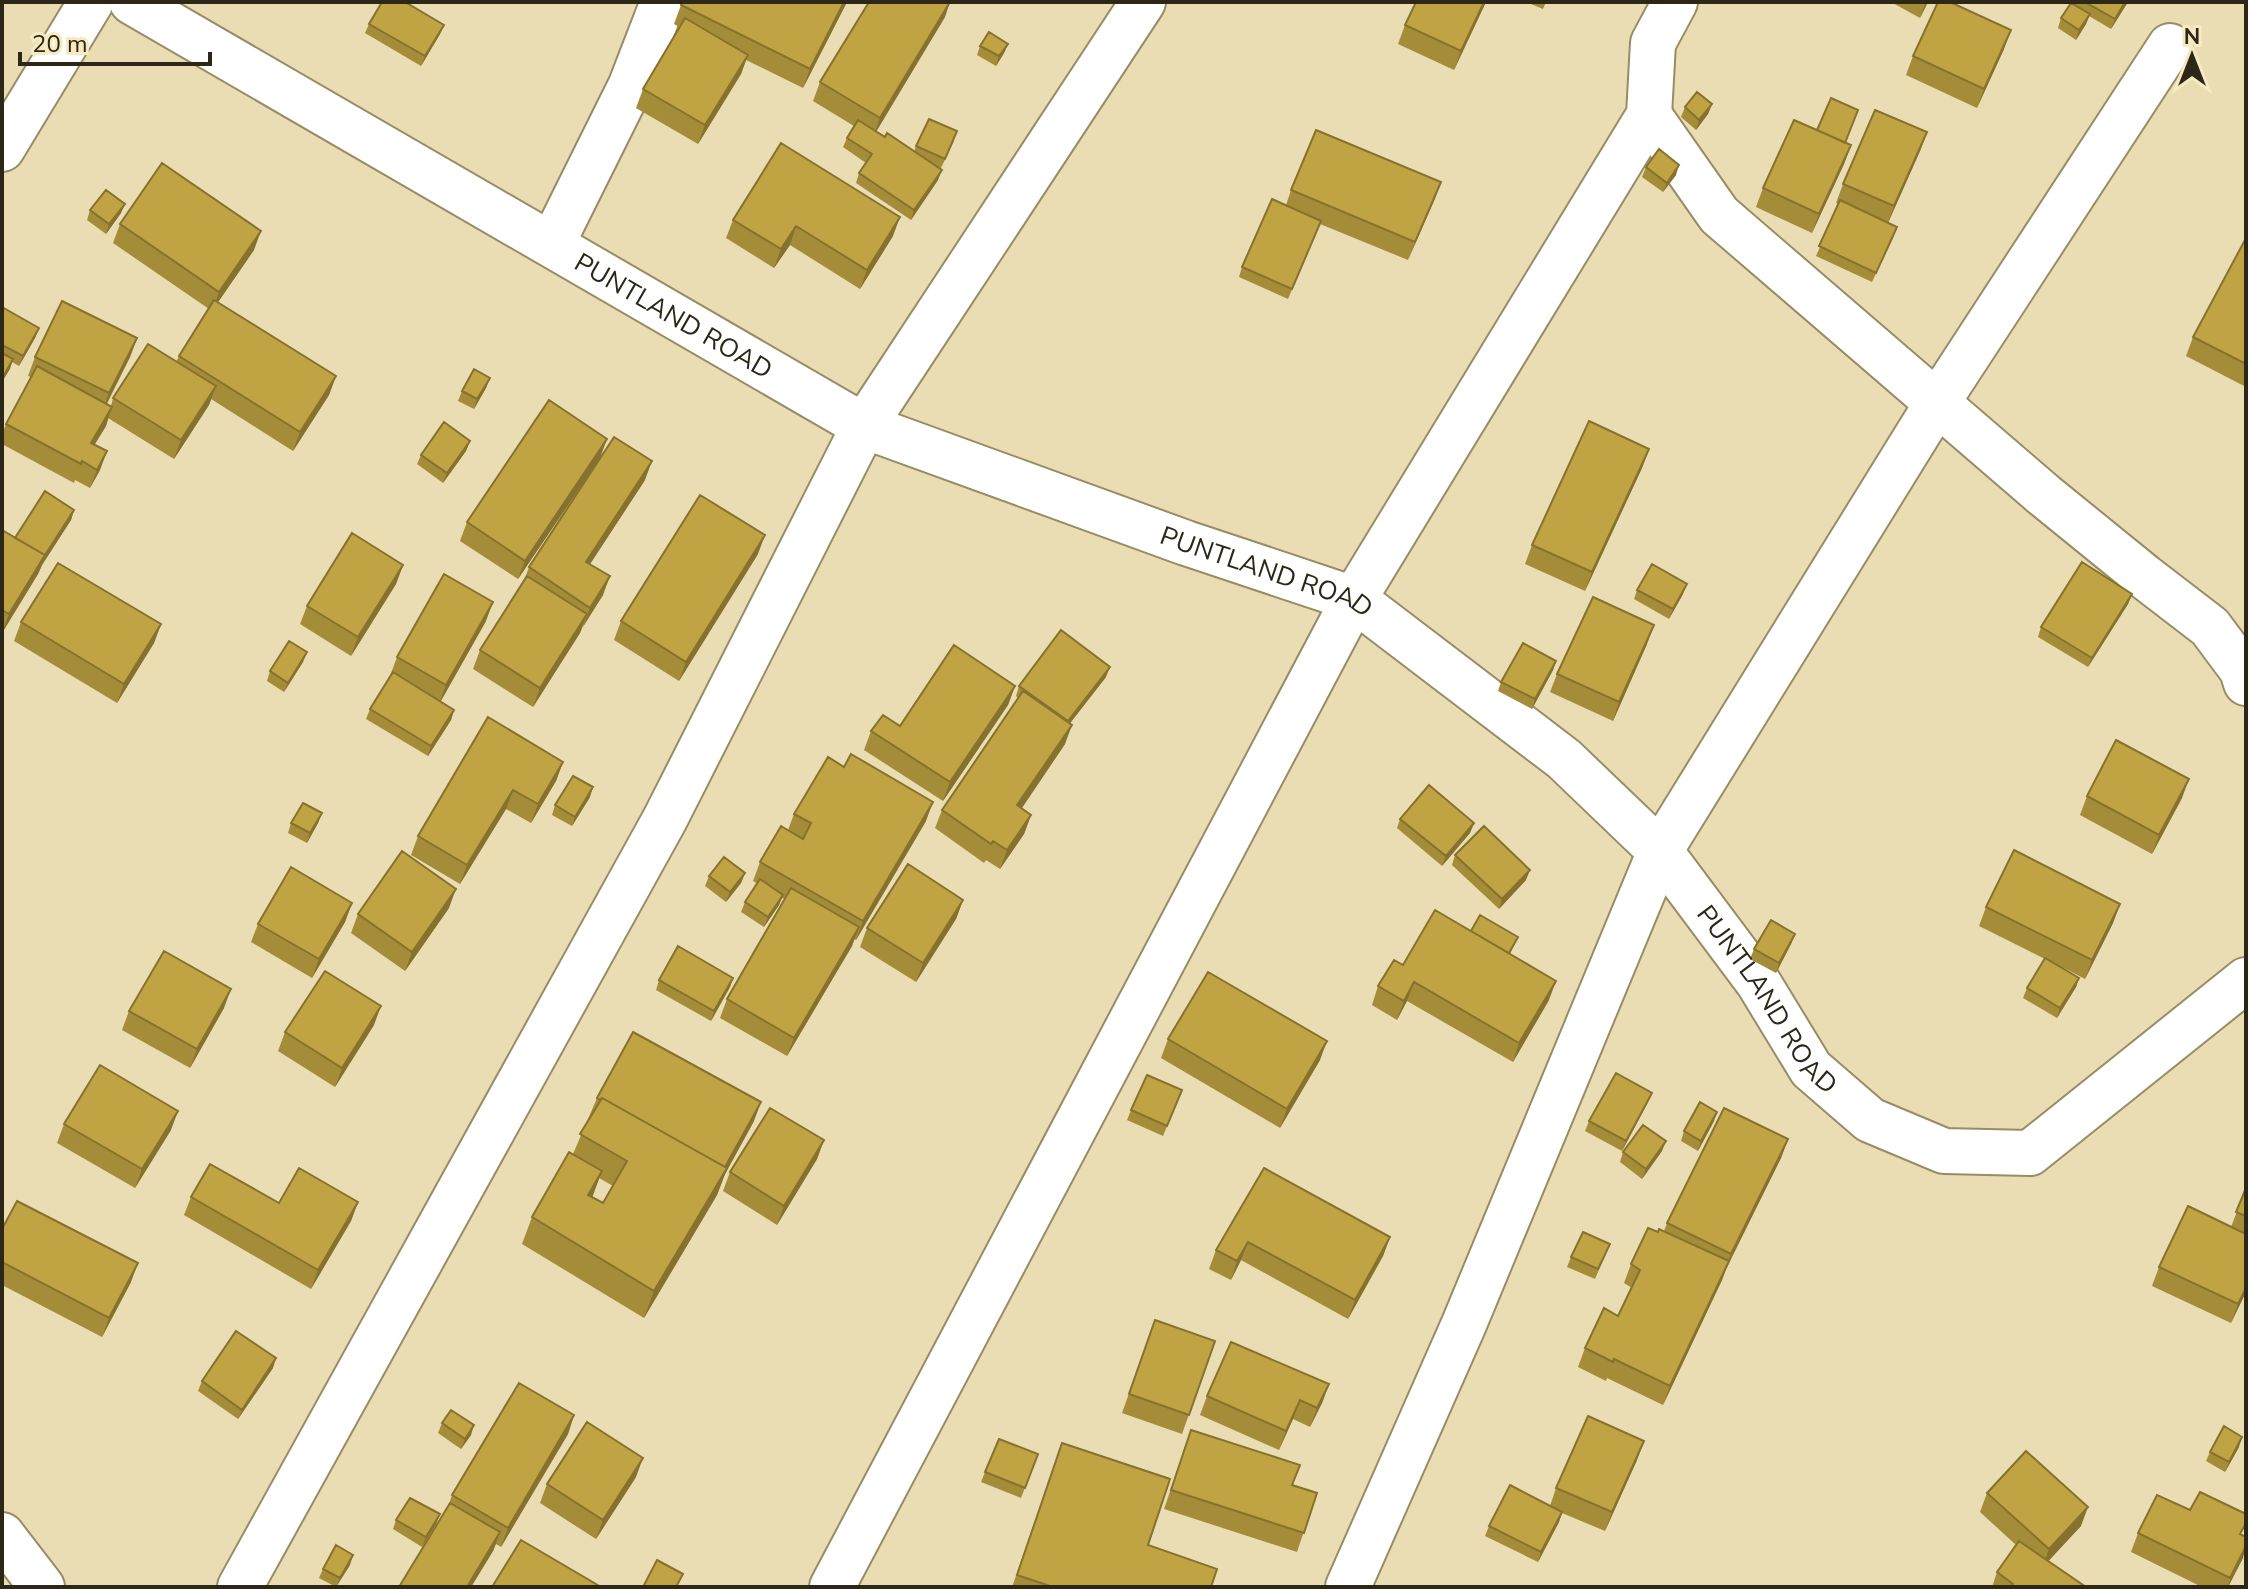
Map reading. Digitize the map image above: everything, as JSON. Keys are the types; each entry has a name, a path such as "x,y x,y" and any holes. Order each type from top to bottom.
{"street":[{"path":"2,149 91,2"},
{"name":"PUNTLAND ROAD","path":"132,2 864,426 1186,543 1354,599 1564,759 1660,851 1758,982 1811,1069 1870,1120 1944,1151 2030,1153 2246,980"},
{"path":"552,244 631,85 663,2"},
{"path":"240,1587 665,819 864,426 1143,2"},
{"path":"832,1587 1354,599 1649,115 1653,43 1675,2"},
{"path":"1348,1587 1464,1324 1660,851 1937,403 2170,46"},
{"path":"1649,115 1719,215 2066,513 2210,627 2242,670 2246,683"},
{"path":"2,1535 42,1587"}],"building":[{"path":"382,2 405,2 444,25 425,56 369,24"},
{"path":"682,2 844,2 810,69 681,5"},
{"path":"869,2 950,2 880,118 820,82"},
{"path":"1416,2 1484,2 1461,51 1405,25"},
{"path":"1938,2 1950,2 2011,30 1984,89 1913,56"},
{"path":"2085,2 2125,2 2115,19"},
{"path":"2071,3 2090,14 2079,30 2061,18"},
{"path":"685,18 748,55 705,125 643,89"},
{"path":"989,32 1008,44 999,56 980,46"},
{"path":"1697,92 1712,104 1699,120 1685,107"},
{"path":"1831,98 1858,110 1845,143 1817,130"},
{"path":"1875,110 1927,132 1894,206 1843,184"},
{"path":"929,119 957,131 945,159 916,146"},
{"path":"858,120 885,137 887,133 942,170 914,210 859,173 872,154 847,138"},
{"path":"1794,120 1851,145 1819,214 1763,188"},
{"path":"1316,130 1441,182 1415,242 1291,190"},
{"path":"781,143 900,217 867,270 796,226 781,249 733,220"},
{"path":"1659,149 1679,165 1667,183 1646,167"},
{"path":"162,163 261,231 219,292 120,224"},
{"path":"106,190 125,204 109,224 90,210"},
{"path":"1272,199 1321,221 1292,289 1242,267"},
{"path":"1840,200 1897,227 1876,273 1819,246"},
{"path":"2246,238 2246,364 2193,337"},
{"path":"214,300 336,376 300,432 179,356"},
{"path":"62,301 137,338 109,393 35,357"},
{"path":"2,307 39,328 23,356 2,345"},
{"path":"148,344 216,386 181,440 113,398"},
{"path":"2,353 13,359 2,379"},
{"path":"37,366 112,407 91,443 107,451 97,470 6,424"},
{"path":"474,369 490,378 477,399 462,391"},
{"path":"549,400 607,439 525,561 467,522"},
{"path":"1589,421 1649,449 1592,572 1532,545"},
{"path":"444,422 470,441 447,473 421,455"},
{"path":"614,437 652,461 586,562 610,576 590,608 529,567"},
{"path":"45,491 74,510 45,555 15,538"},
{"path":"700,495 765,535 686,662 621,621"},
{"path":"2,530 45,555 9,614 2,610"},
{"path":"352,533 403,565 358,637 307,606"},
{"path":"2082,562 2132,594 2092,658 2041,627"},
{"path":"58,563 161,624 124,684 21,622"},
{"path":"1652,564 1687,584 1673,609 1637,590"},
{"path":"444,574 493,602 446,685 397,657"},
{"path":"527,576 587,614 540,688 480,650"},
{"path":"1593,597 1654,625 1619,702 1557,674"},
{"path":"1061,630 1110,667 1068,721 1019,686"},
{"path":"289,641 307,652 288,683 270,671"},
{"path":"1523,643 1556,661 1535,699 1501,682"},
{"path":"954,645 1015,686 950,782 871,731 883,715 900,726"},
{"path":"393,672 454,710 431,746 370,709"},
{"path":"1023,691 1072,725 1017,805 1031,815 1007,850 993,841 991,844 942,810"},
{"path":"488,717 563,762 538,804 513,790 467,865 418,836"},
{"path":"2116,740 2189,779 2159,835 2087,796"},
{"path":"851,754 933,802 863,921 760,862 781,826 803,839 811,823 794,814 828,757 844,767"},
{"path":"573,776 593,787 575,817 555,805"},
{"path":"1429,785 1474,823 1446,856 1400,819"},
{"path":"303,803 322,813 310,833 291,823"},
{"path":"1484,826 1530,870 1502,899 1455,855"},
{"path":"2014,850 2120,904 2092,960 1986,907"},
{"path":"402,851 456,889 412,952 358,914"},
{"path":"724,857 745,873 730,892 709,876"},
{"path":"908,864 963,900 923,963 867,928"},
{"path":"291,867 352,903 319,959 258,924"},
{"path":"760,879 783,895 768,917 745,902"},
{"path":"791,888 859,927 794,1038 727,999"},
{"path":"1435,910 1556,981 1519,1043 1414,982 1404,1001 1378,986 1394,960 1403,965"},
{"path":"1480,915 1518,937 1509,953 1471,931"},
{"path":"1771,920 1795,934 1779,963 1754,949"},
{"path":"678,946 733,978 714,1011 659,980"},
{"path":"164,951 231,989 197,1049 129,1011"},
{"path":"2045,958 2079,978 2060,1008 2027,988"},
{"path":"325,971 381,1006 342,1068 285,1032"},
{"path":"1208,972 1327,1041 1287,1109 1168,1039"},
{"path":"633,1032 761,1102 725,1167 597,1098"},
{"path":"100,1065 178,1111 142,1169 64,1124"},
{"path":"1616,1073 1652,1093 1626,1141 1589,1121"},
{"path":"1147,1075 1182,1090 1167,1126 1131,1110"},
{"path":"602,1098 727,1168 654,1291 532,1217 569,1152 602,1171 588,1195 603,1203 627,1161 580,1134"},
{"path":"1700,1102 1717,1112 1701,1141 1684,1131"},
{"path":"770,1108 824,1140 784,1206 730,1172"},
{"path":"1724,1108 1788,1139 1731,1254 1667,1223"},
{"path":"1643,1125 1666,1141 1646,1169 1623,1152"},
{"path":"210,1164 279,1203 299,1168 358,1202 318,1270 191,1197"},
{"path":"1264,1168 1390,1237 1355,1300 1248,1242 1237,1261 1216,1250"},
{"path":"2246,1188 2246,1216 2236,1212"},
{"path":"17,1201 138,1263 109,1318 2,1262 2,1229"},
{"path":"2188,1206 2246,1234 2246,1288 2238,1304 2159,1267"},
{"path":"1648,1228 1658,1232 1659,1229 1729,1261 1670,1386 1585,1348 1604,1308 1618,1316 1640,1270 1631,1264"},
{"path":"1583,1232 1610,1244 1598,1269 1571,1257"},
{"path":"1155,1320 1215,1341 1189,1415 1129,1394"},
{"path":"236,1331 276,1358 242,1410 202,1381"},
{"path":"1231,1342 1329,1384 1317,1408 1300,1400 1286,1431 1207,1396"},
{"path":"519,1383 574,1415 508,1528 452,1495"},
{"path":"451,1410 474,1425 465,1439 442,1423"},
{"path":"1588,1416 1644,1441 1612,1512 1556,1488"},
{"path":"587,1422 643,1458 603,1520 547,1484"},
{"path":"2224,1426 2242,1437 2229,1462 2210,1452"},
{"path":"1191,1430 1300,1465 1292,1485 1317,1493 1304,1533 1171,1490"},
{"path":"999,1439 1038,1454 1025,1488 985,1472"},
{"path":"1062,1443 1170,1479 1148,1545 1217,1569 1211,1587 1053,1587 1017,1575"},
{"path":"2026,1451 2088,1507 2049,1549 1987,1493"},
{"path":"1510,1485 1562,1512 1541,1552 1489,1526"},
{"path":"2200,1492 2246,1514 2246,1523 2240,1534 2246,1537 2246,1546 2230,1578 2138,1533 2157,1495 2190,1510"},
{"path":"410,1498 440,1514 426,1537 396,1520"},
{"path":"450,1503 500,1532 467,1587 399,1587"},
{"path":"521,1540 601,1587 492,1587"},
{"path":"2019,1541 2086,1587 2011,1587 2013,1584 1997,1572"},
{"path":"336,1545 353,1555 340,1578 323,1569"},
{"path":"657,1560 683,1574 676,1587 643,1587"}]}
